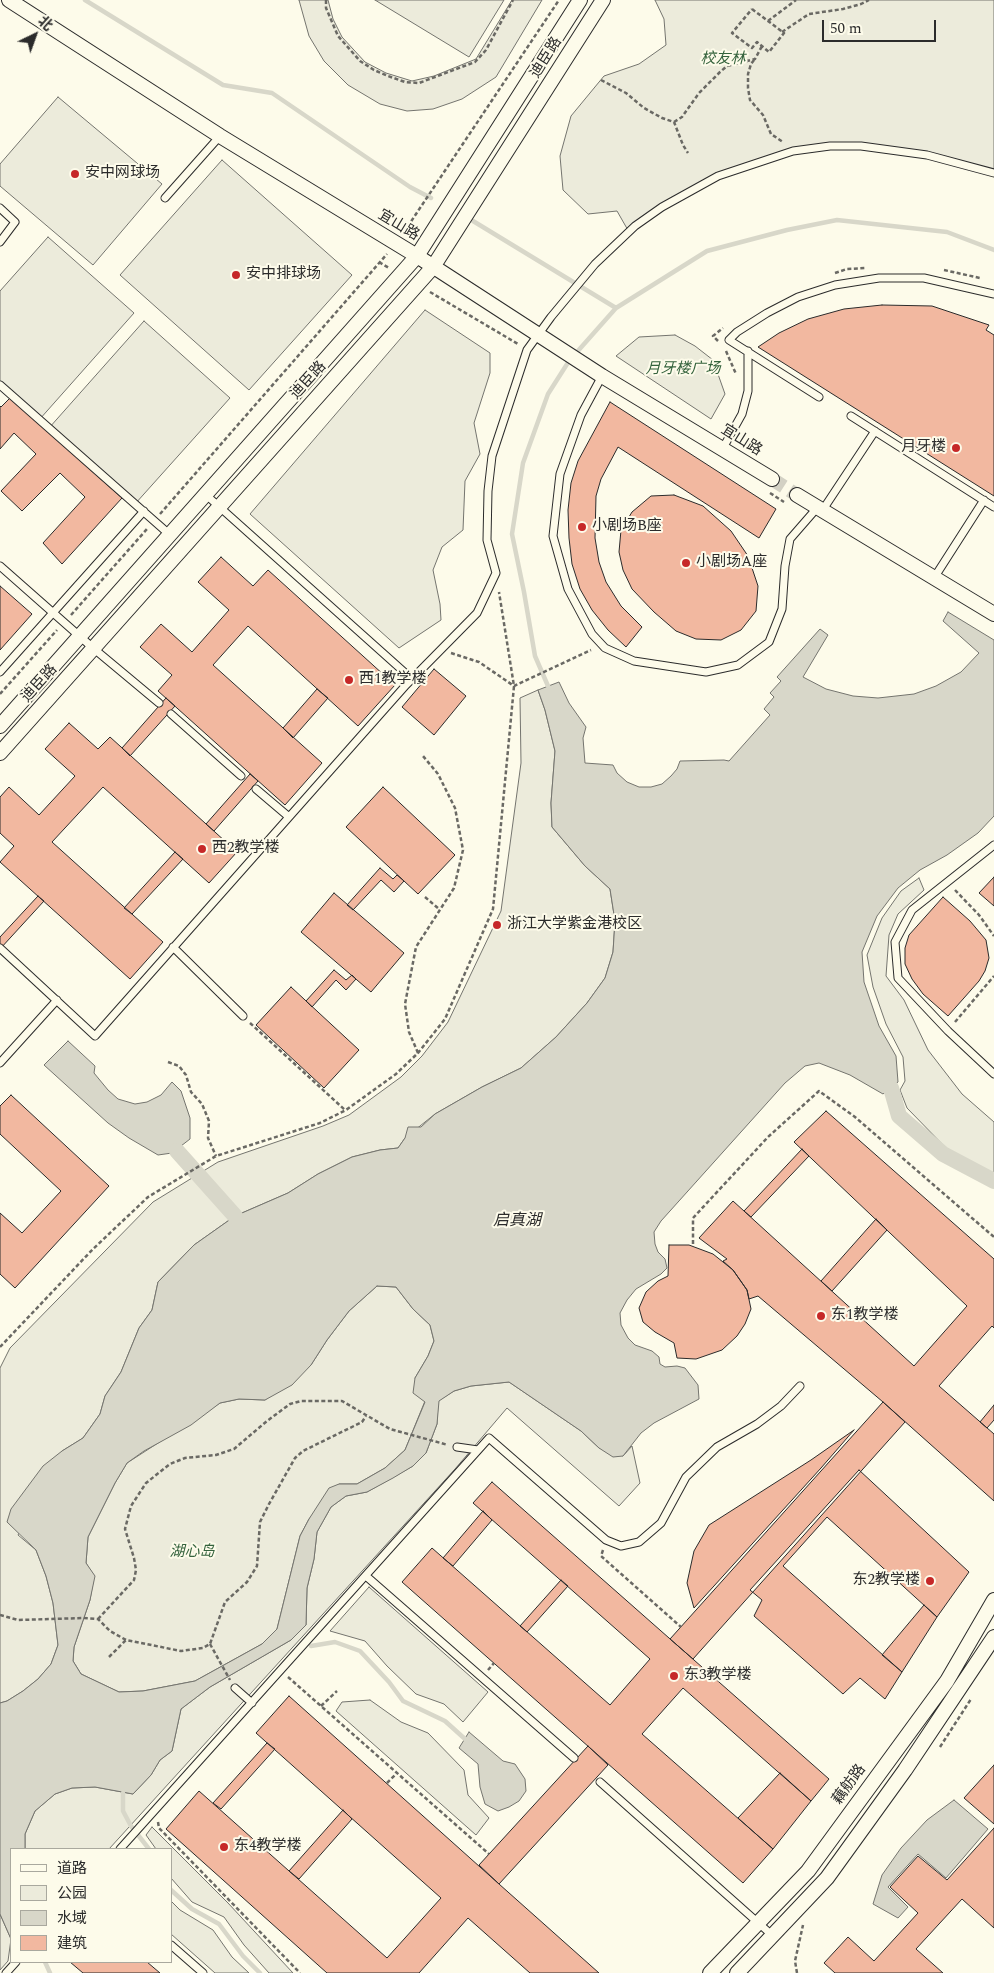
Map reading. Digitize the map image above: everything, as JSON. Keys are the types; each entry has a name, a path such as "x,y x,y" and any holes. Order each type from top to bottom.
{"street":[{"name":"宜山路","path":"9,0 220,136 417,256 597,372 772,478"},
{"name":"迪臣路","path":"0,726 417,256 580,0"},
{"name":"迪臣路","path":"0,753 433,267 603,0"},
{"path":"798,495 994,614"},
{"name":"藕舫路","path":"710,1973 808,1871 947,1681 994,1600"},
{"path":"737,1973 827,1878 906,1770 994,1637"}],"lane":[{"path":"165,198 220,136"},
{"path":"0,948 95,1036 412,679 477,613 496,573 486,540 492,456 527,350 538,333 595,264 635,226 670,202 718,176 793,151 830,146 861,146 926,155 994,173"},
{"path":"0,208 15,222 0,242"},
{"path":"819,398 729,340 737,332 767,313 798,297 835,285 879,278 924,278 994,294"},
{"path":"723,448 742,414 748,391 748,351"},
{"path":"597,372 560,474 554,536 568,590 592,634 602,645 634,661 706,672 738,665 769,642 782,609 785,566 790,539 820,510 875,432"},
{"path":"0,385 169,534"},
{"path":"851,416 994,507"},
{"path":"205,494 412,679"},
{"path":"934,578 984,500"},
{"path":"0,672 144,511"},
{"path":"0,566 159,703"},
{"path":"171,714 241,776"},
{"path":"256,789 288,818"},
{"path":"994,845 912,910 895,942 898,978 948,1031 994,1074"},
{"path":"173,947 243,1016"},
{"path":"0,1063 56,1000"},
{"path":"121,1848 489,1438 606,1540 621,1546 639,1542 661,1523 686,1477 717,1447 757,1424 781,1406 800,1386"},
{"path":"457,1447 478,1450"},
{"path":"366,1576 574,1758"},
{"path":"235,1688 252,1703"},
{"path":"600,1782 773,1936"},
{"path":"172,1945 203,1973"},
{"path":"6,1973 15,1963"}],"path":[{"path":"326,0 326,8 338,36 360,61 374,70 405,82 419,82 475,62 486,50 514,0"},
{"path":"0,694 396,244 559,0"},
{"path":"768,21 796,0"},
{"path":"782,32 809,14 843,9 869,0"},
{"path":"752,9 782,32 784,33 770,52 757,42 752,48 732,33 752,9"},
{"path":"762,46 751,64 748,74 750,100 763,115 771,134 791,147 793,151"},
{"path":"674,122 682,117 699,93 727,66 755,59"},
{"path":"601,80 626,93 644,108 674,122"},
{"path":"674,122 688,153"},
{"path":"379,262 400,275"},
{"path":"831,274 846,269 874,267"},
{"path":"940,270 973,276 987,281"},
{"path":"417,285 527,350"},
{"path":"720,343 713,336 729,324"},
{"path":"726,351 735,370 736,377"},
{"path":"0,1347 93,1248 148,1197 216,1156 320,1122 346,1110 396,1074 418,1053 445,1019 493,909 514,686 496,573"},
{"path":"514,686 602,645"},
{"path":"440,651 462,655 478,662 514,686"},
{"path":"418,1053 408,1032 405,1004 416,946 454,888 463,850 455,808 438,774 423,756"},
{"path":"948,882 979,915 994,936"},
{"path":"425,897 439,909"},
{"path":"948,1031 994,976"},
{"path":"243,1016 260,1034 346,1110"},
{"path":"168,1062 179,1066 186,1075 191,1092 202,1104 209,1121 208,1138 216,1156"},
{"path":"693,1244 693,1218 768,1137 819,1091 855,1117 994,1237"},
{"path":"98,1619 134,1580 136,1570 134,1558 125,1529 131,1506 146,1483 170,1464 186,1458 216,1456 234,1449 290,1404 301,1401 342,1401 390,1429 457,1447"},
{"path":"0,1615 18,1620 98,1619 110,1630 126,1640 181,1651 203,1648 210,1644 225,1602 247,1582 257,1566 260,1522 295,1458 303,1451 362,1422 366,1416"},
{"path":"606,1540 601,1556 681,1627"},
{"path":"109,1657 126,1640"},
{"path":"210,1644 235,1688"},
{"path":"281,1670 490,1854"},
{"path":"321,1706 337,1690"},
{"path":"387,1783 397,1773"},
{"path":"155,1810 159,1828 300,1973"},
{"path":"798,1973 795,1961 803,1923"}],"green space":[{"path":"299,0 328,0 333,19 342,37 365,62 386,73 412,81 434,76 476,59 512,0 542,0 496,77 462,99 433,109 407,111 380,104 348,85 324,61 309,36"},
{"path":"375,0 504,0 469,57"},
{"name":"校友林","path":"655,0 994,0 994,173 967,165 861,146 793,151 718,176 629,232 617,211 588,214 563,190 560,156 571,116 604,76 639,64 666,45 664,19"},
{"name":"安中网球场","path":"58,97 162,184 93,265 0,186 0,164"},
{"name":"安中排球场","path":"222,160 352,275 249,390 120,275"},
{"path":"48,237 134,313 39,420 0,385 0,291"},
{"path":"425,310 490,353 490,373 474,423 480,454 465,481 463,530 442,547 433,570 440,604 441,620 399,648 250,514"},
{"path":"144,321 230,398 135,504 49,428"},
{"name":"月牙楼广场","path":"675,335 695,346 713,360 725,394 711,419 616,356 639,337"},
{"path":"538,690 555,751 551,803 552,827 585,866 610,889 615,921 613,952 605,978 587,1003 556,1037 521,1068 482,1087 435,1114 405,1138 398,1148 352,1157 318,1174 288,1193 235,1216 194,1245 158,1282 152,1310 139,1328 121,1372 105,1396 100,1414 83,1438 62,1451 18,1535 36,1550 46,1576 53,1603 58,1645 51,1664 38,1679 23,1691 0,1703 0,1368 10,1348 153,1202 218,1162 323,1126 349,1115 401,1077 422,1056 448,1022 501,911 521,763 520,698"},
{"path":"919,878 924,890 898,914 889,935 886,976 904,1000 928,1050 962,1094 994,1122 994,1174 946,1148 907,1108 900,1090 905,1081 903,1057 886,1024 873,987 867,955 882,918 901,891"},
{"name":"湖心岛","path":"377,1286 396,1287 413,1309 430,1325 434,1341 428,1356 415,1378 425,1401 405,1450 385,1468 357,1484 339,1484 309,1519 300,1536 277,1629 262,1644 195,1681 143,1691 119,1692 81,1674 73,1661 74,1647 90,1600 94,1576 86,1563 88,1537 127,1463 220,1403 239,1399 265,1400 311,1365 349,1311"},
{"path":"509,1382 581,1431 599,1448 623,1456 632,1446 640,1483 619,1506 507,1408 455,1469 110,1848 25,1848 25,1834 35,1811 55,1794 72,1788 95,1787 133,1794 151,1775 160,1760 172,1751 181,1709 210,1687 291,1640 306,1625 307,1588 314,1559 317,1532 331,1507 346,1496 367,1492 413,1466 426,1453 437,1424 438,1401 454,1391 471,1386"},
{"path":"369,1587 488,1692 463,1722 444,1704 416,1694 365,1641 330,1631"},
{"path":"370,1700 401,1722 428,1733 464,1770 468,1795 489,1818 476,1835 336,1711 342,1702"},
{"path":"152,1827 228,1903 293,1973 269,1973 244,1945 224,1917 192,1902 172,1879 172,1848 155,1848 146,1835"},
{"path":"172,1902 180,1910 213,1930 232,1957 249,1973 215,1973 172,1935"},
{"path":"0,1914 10,1937 10,1946 8,1961 0,1970"}],"water":[{"name":"启真湖","path":"948,612 994,640 994,816 978,833 947,855 920,870 898,888 877,916 862,952 864,982 879,1026 896,1056 898,1082 883,1094 850,1075 819,1063 805,1066 785,1083 661,1221 654,1232 655,1244 658,1252 665,1259 667,1268 661,1274 636,1289 620,1313 621,1325 628,1338 635,1345 652,1351 659,1357 660,1364 665,1367 677,1366 685,1368 698,1385 699,1399 654,1423 641,1433 623,1456 613,1457 599,1448 581,1431 509,1382 471,1386 454,1391 439,1401 437,1424 426,1453 413,1466 367,1492 346,1496 331,1507 317,1532 314,1559 307,1588 306,1625 291,1640 210,1687 181,1709 172,1751 160,1760 151,1775 133,1794 95,1787 72,1788 55,1794 35,1811 25,1834 25,1848 10,1848 10,1937 0,1914 0,1703 23,1691 38,1679 51,1664 58,1645 53,1603 46,1576 36,1550 7,1522 11,1509 43,1466 83,1438 100,1414 105,1396 121,1372 139,1328 152,1310 158,1282 194,1245 235,1216 288,1193 318,1174 352,1157 398,1148 405,1138 408,1127 421,1127 435,1114 482,1087 521,1068 556,1037 587,1003 605,978 613,952 615,921 610,889 585,866 552,827 551,803 555,751 538,690 559,682 569,703 586,727 583,738 585,763 613,765 617,773 627,782 639,787 651,787 662,784 671,776 677,769 680,761 729,761 770,715 764,709 774,697 770,693 781,681 777,677 820,629 828,635 803,677 826,689 853,696 878,698 914,694 936,686 961,672 979,653 943,621","holes":["377,1286 396,1287 413,1309 430,1325 434,1341 428,1356 415,1378 413,1393 425,1402 405,1450 385,1468 357,1484 339,1484 329,1488 300,1536 277,1629 262,1644 195,1681 143,1691 119,1692 81,1674 73,1661 74,1647 90,1600 95,1576 86,1563 88,1537 127,1463 144,1451 191,1425 220,1403 239,1399 265,1400 292,1385 311,1365 349,1311"]},
{"path":"68,1041 95,1066 94,1073 118,1099 135,1104 147,1102 161,1095 172,1082 181,1091 190,1118 190,1139 172,1153 158,1155 108,1123 44,1065"},
{"path":"469,1732 503,1761 515,1764 525,1779 526,1791 519,1801 498,1811 485,1804 480,1787 478,1764 459,1748"},
{"path":"954,1800 988,1829 946,1878 918,1854 888,1887 908,1907 898,1918 873,1904 882,1875 901,1848 927,1820"}],"building":[{"name":"月牙楼","path":"882,305 932,306 989,325 986,330 994,335 994,496 758,347 779,333 808,319 844,309"},
{"path":"10,398 122,498 62,564 43,543 85,497 60,473 22,511 1,491 36,454 14,433 0,449 0,406"},
{"name":"小剧场B座","path":"610,402 776,509 759,538 618,447 601,479 596,496 595,538 599,562 606,582 621,606 642,627 626,647 608,630 592,610 580,589 572,564 569,538 568,510 571,483 578,461"},
{"name":"小剧场A座","path":"674,495 703,506 731,531 748,556 758,586 756,611 741,630 721,640 696,639 676,631 632,589 623,570 619,552 621,530 632,512 651,496"},
{"name":"西1教学楼","path":"221,557 253,586 268,570 395,685 358,726 248,626 213,665 322,763 285,805 158,691 172,675 140,647 161,624 192,652 229,610 198,582"},
{"path":"0,586 32,614 0,650"},
{"path":"434,669 466,696 434,735 402,707"},
{"path":"317,689 328,698 293,738 283,728"},
{"path":"166,698 175,706 130,756 122,748"},
{"name":"西2教学楼","path":"69,723 98,749 110,737 237,852 209,883 103,787 52,842 163,942 130,979 0,862 14,846 0,833 0,797 9,787 39,815 75,776 45,749"},
{"path":"250,774 258,781 214,831 206,824"},
{"path":"383,787 455,855 418,894 346,827"},
{"path":"175,852 183,859 132,914 124,908"},
{"path":"380,868 393,879 397,875 404,881 394,892 381,880 353,910 347,905"},
{"path":"994,877 994,906 979,893"},
{"path":"334,893 404,953 371,992 301,932"},
{"path":"38,896 44,901 0,949 0,937"},
{"path":"943,897 970,921 986,940 989,958 985,971 979,981 948,1016 923,994 912,979 905,964 905,948 909,935"},
{"path":"334,970 346,980 352,975 356,979 346,990 336,980 312,1007 306,1001"},
{"path":"291,987 359,1050 324,1088 256,1025"},
{"path":"11,1095 109,1186 15,1288 0,1274 0,1213 22,1233 61,1191 0,1134 0,1106"},
{"name":"东1教学楼","path":"826,1111 994,1259 994,1328 992,1326 939,1386 994,1434 994,1501 883,1402 758,1296 749,1299 747,1290 733,1270 723,1261 727,1259 699,1238 733,1201 914,1366 967,1306 794,1142"},
{"path":"802,1149 809,1156 751,1217 744,1211"},
{"path":"876,1219 887,1230 832,1291 821,1281"},
{"path":"669,1245 689,1245 713,1254 733,1270 747,1290 751,1309 745,1324 737,1336 722,1350 696,1359 677,1358 674,1343 655,1332 643,1322 639,1308 646,1292 658,1281 668,1276"},
{"path":"883,1402 905,1422 693,1659 670,1639"},
{"path":"994,1405 994,1420 987,1428 980,1422"},
{"path":"854,1430 694,1608 687,1583 694,1551 709,1525 811,1460"},
{"name":"东2教学楼","path":"859,1470 969,1572 937,1617 827,1517 783,1566 902,1672 885,1699 860,1678 843,1694 754,1616 762,1600 750,1590"},
{"name":"东3教学楼","path":"492,1482 829,1779 811,1801 683,1688 642,1734 773,1849 743,1883 402,1582 432,1548 610,1705 650,1659 473,1503"},
{"path":"483,1511 492,1520 453,1566 443,1558"},
{"path":"561,1580 568,1586 527,1632 520,1626"},
{"path":"924,1605 937,1617 902,1672 882,1655"},
{"name":"东4教学楼","path":"289,1696 599,1973 530,1973 468,1918 419,1973 327,1973 166,1829 199,1791 387,1958 441,1898 256,1733"},
{"path":"267,1743 275,1749 221,1809 213,1803"},
{"path":"588,1746 608,1765 499,1884 479,1865"},
{"path":"994,1765 994,1824 964,1798"},
{"path":"780,1773 811,1801 773,1849 738,1818"},
{"path":"343,1810 352,1819 299,1879 289,1871"},
{"path":"994,1828 994,1928 962,1899 916,1949 943,1973 835,1973 824,1963 848,1937 874,1961 918,1913 890,1887 918,1856 947,1880"},
{"path":"71,1963 148,1963 160,1973 83,1973"}],"waterway":[{"path":"85,0 223,85 272,93 410,187 431,198"},
{"path":"548,686 535,656 512,534 523,463 548,394 569,361 616,308 707,251 787,230 837,220 947,232 994,250"},
{"path":"473,221 616,308"},
{"path":"891,1088 899,1116 943,1154 994,1181"},
{"path":"177,1151 235,1216"},
{"path":"311,1646 335,1642 360,1651 389,1682 403,1701 445,1721 465,1739"},
{"path":"123,1793 123,1811 131,1826 148,1848"},
{"path":"172,1891 192,1909 219,1924 243,1956 260,1973"},
{"path":"45,1963 50,1973"}],"tunnel":[{"path":"772,479 797,495"}],"place":[{"name":"安中网球场","path":"75,174"},
{"name":"安中排球场","path":"236,275"},
{"name":"月牙楼","path":"956,448"},
{"name":"小剧场B座","path":"582,527"},
{"name":"小剧场A座","path":"686,563"},
{"name":"西1教学楼","path":"349,680"},
{"name":"西2教学楼","path":"202,849"},
{"name":"浙江大学紫金港校区","path":"497,925"},
{"name":"东1教学楼","path":"821,1316"},
{"name":"东2教学楼","path":"930,1581"},
{"name":"东3教学楼","path":"674,1676"},
{"name":"东4教学楼","path":"224,1847"}]}
